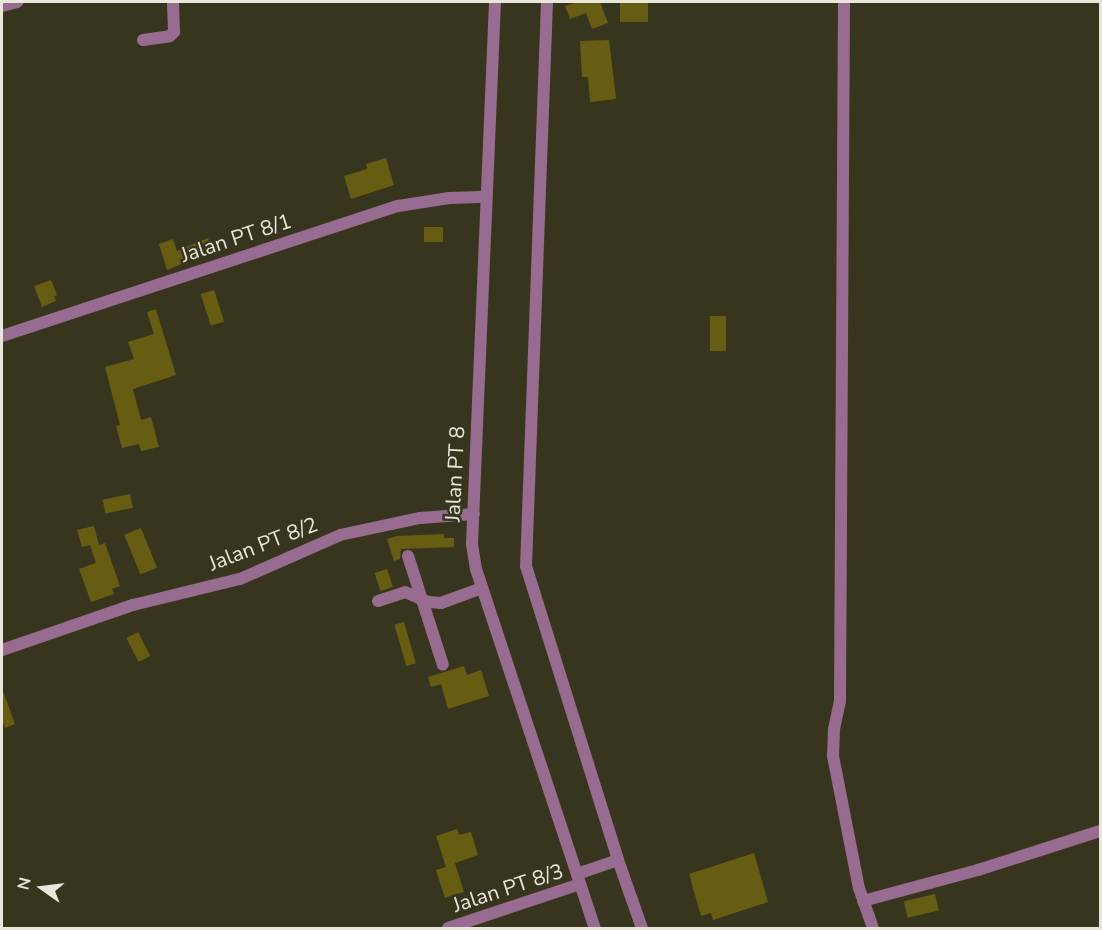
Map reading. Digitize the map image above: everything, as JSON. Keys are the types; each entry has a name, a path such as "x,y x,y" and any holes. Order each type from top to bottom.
{"street":[{"path":"2,6 17,2"},
{"path":"143,40 170,36 174,32 173,2"},
{"name":"Jalan PT 8","path":"495,2 471,544 482,588 581,877 595,928"},
{"path":"548,2 526,566 613,862 642,928"},
{"path":"844,2 840,701 834,729 833,756 863,900 873,928"},
{"name":"Jalan PT 8/1","path":"2,334 398,206 449,198 486,198"},
{"name":"Jalan PT 8/2","path":"2,650 133,605 240,579 340,535 420,518 474,514"},
{"path":"408,556 443,665"},
{"path":"378,601 405,592 429,602 441,603 482,588"},
{"path":"863,900 978,870 1101,831"},
{"name":"Jalan PT 8/3","path":"448,928 581,877 613,862"}],"building":[{"path":"578,2 600,2 608,23 592,29 586,13 570,19 565,6"},
{"path":"620,2 648,2 648,22 620,22"},
{"path":"609,40 616,99 590,102 588,77 582,77 580,41"},
{"path":"386,158 394,185 351,199 344,176 367,169 366,164"},
{"path":"424,227 443,227 443,242 424,242"},
{"path":"208,238 213,251 167,270 159,244 173,239 177,251"},
{"path":"51,280 57,295 54,296 56,301 42,307 34,286"},
{"path":"214,290 224,321 211,326 201,294"},
{"path":"156,309 176,375 133,389 141,420 151,417 159,447 141,451 139,444 122,448 116,426 120,425 105,367 134,359 128,342 154,334 147,312"},
{"path":"710,316 726,316 726,351 710,351"},
{"path":"130,494 133,508 106,514 103,500"},
{"path":"94,526 99,545 105,543 120,586 112,589 114,594 91,602 79,569 96,563 90,545 82,547 77,530"},
{"path":"141,528 157,568 140,575 124,535"},
{"path":"444,534 444,538 454,538 454,547 401,549 400,559 394,561 387,539 397,536"},
{"path":"387,569 393,587 381,591 375,573"},
{"path":"404,622 416,663 406,666 394,625"},
{"path":"138,632 150,656 139,662 126,638"},
{"path":"464,666 467,675 481,670 489,696 448,709 441,684 431,687 428,677"},
{"path":"3,691 15,724 5,728 2,719"},
{"path":"457,829 459,835 471,832 478,855 455,863 464,892 445,898 436,870 446,867 436,836"},
{"path":"754,853 768,902 713,920 711,913 701,916 689,874"},
{"path":"935,894 939,911 908,918 904,901"}]}
